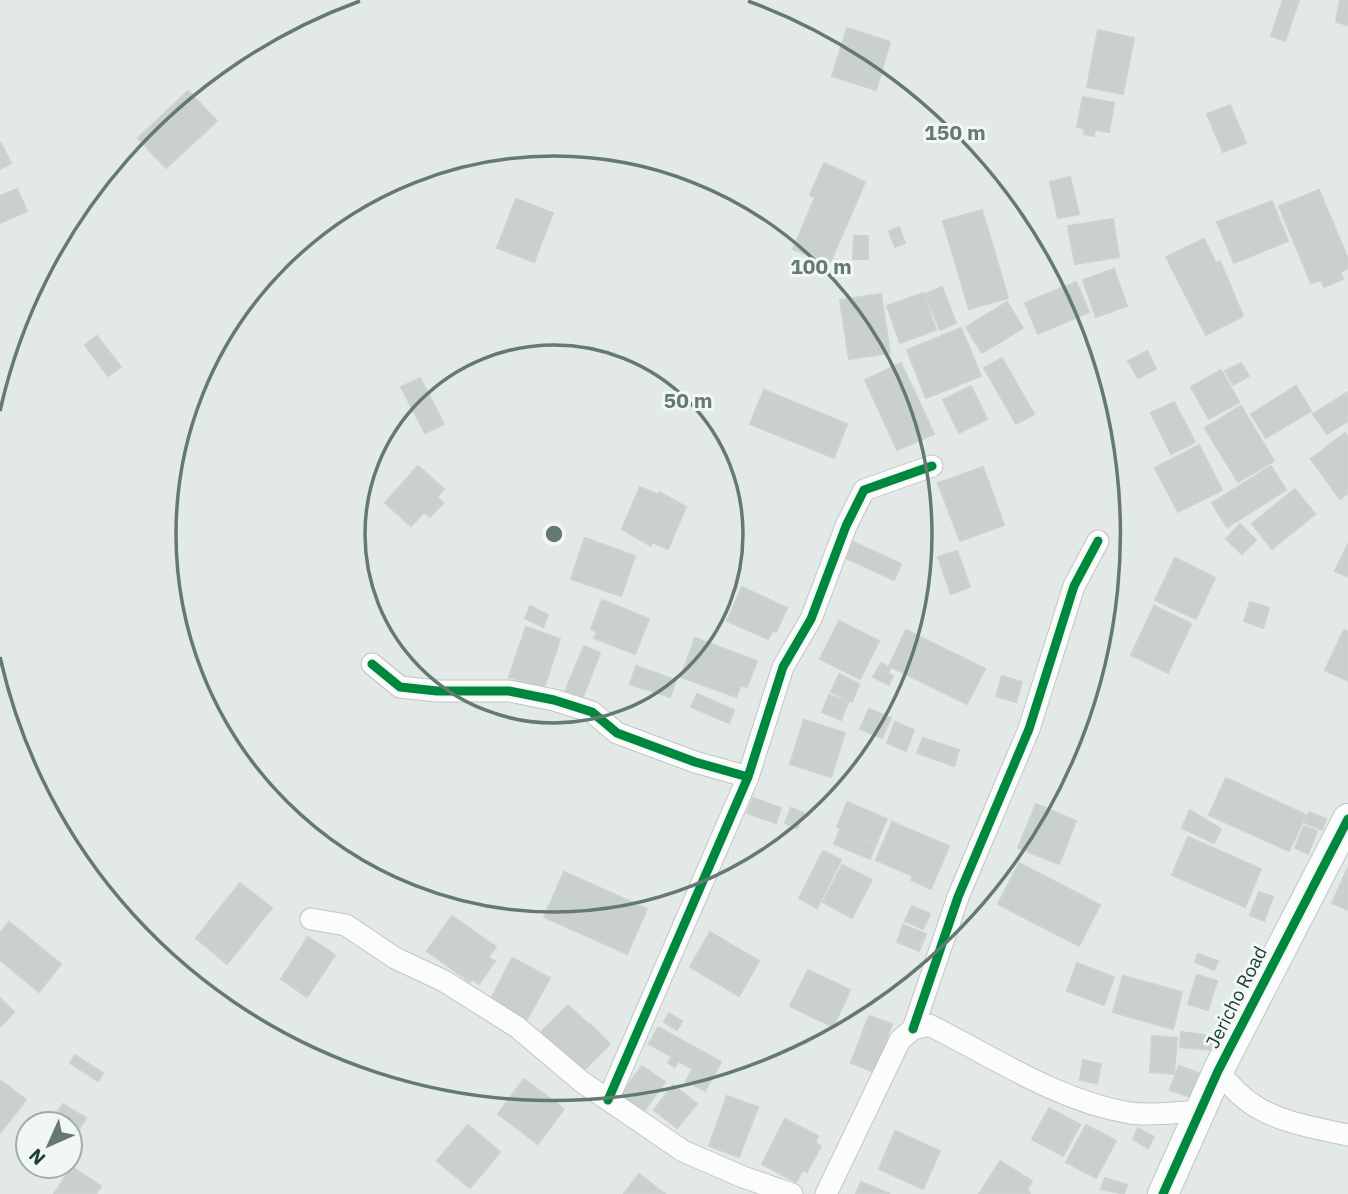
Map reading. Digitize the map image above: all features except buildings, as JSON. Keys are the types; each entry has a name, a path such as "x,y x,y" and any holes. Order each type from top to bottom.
{"street":[{"path":"608,1100 748,777 783,667 811,619 846,526 864,491 932,466"},
{"path":"913,1029 958,897 1029,729 1074,586 1098,541"},
{"path":"372,664 400,687 437,691 509,691 554,700 592,712 617,733 695,762 748,777"},
{"name":"Jericho Road","path":"1163,1194 1217,1070 1348,819"},
{"path":"311,919 346,925 396,958 444,981 517,1027 582,1082 683,1151 792,1194"},
{"path":"826,1194 900,1040 913,1029 929,1025 1044,1086 1086,1103 1133,1113 1200,1111"},
{"path":"1217,1070 1248,1102 1269,1113 1303,1125 1348,1135"}],"cycle path":[{"path":"608,1100 748,777 783,667 811,619 846,526 864,490 932,466"},
{"path":"913,1029 958,897 1029,729 1074,586 1098,541"},
{"path":"372,664 400,687 437,691 509,691 554,700 592,712 617,733 695,762 748,777"},
{"path":"1163,1194 1218,1071 1348,819"}]}
